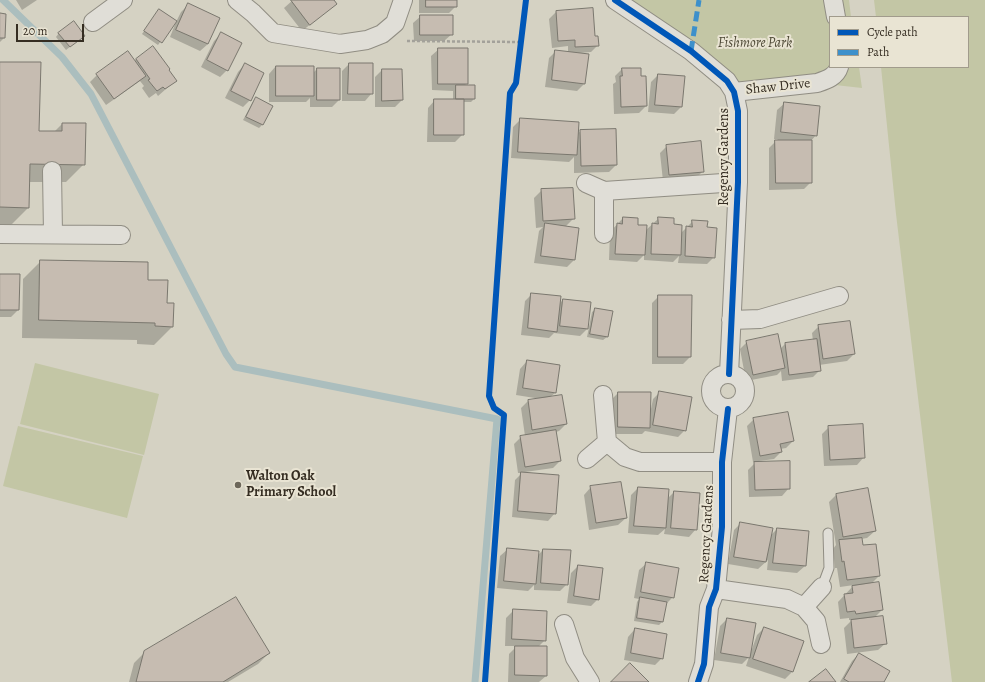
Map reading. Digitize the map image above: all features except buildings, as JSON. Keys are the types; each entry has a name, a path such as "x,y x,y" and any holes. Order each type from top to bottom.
{"street":[{"path":"93,22 123,0"},
{"path":"237,0 253,13 273,33 340,44 367,40 382,34 395,23 402,0"},
{"name":"Regency Gardens","path":"615,0 691,51 727,81 734,92 738,111 738,182 728,374"},
{"path":"833,0 836,16"},
{"name":"Shaw Drive","path":"734,92 817,83 828,79 838,72 839,68"},
{"path":"52,171 53,234"},
{"path":"586,183 604,191 738,182"},
{"path":"604,191 604,234"},
{"path":"0,234 121,235"},
{"path":"731,320 760,319 839,296"},
{"path":"728,374 737,376 744,384 745,393 742,401 734,408 728,409 719,406 716,403 713,399 711,391 713,383 718,377 728,374"},
{"path":"603,395 607,442 625,457 640,462 722,462"},
{"name":"Regency Gardens","path":"698,682 704,664 709,607 716,589 722,527 722,462 728,409"},
{"path":"587,459 607,442"},
{"path":"804,607 822,587"},
{"name":"Regency Gardens","path":"716,589 787,598 804,607 816,621 821,644"},
{"path":"564,624 575,658 590,682"}],"lane":[{"path":"822,587 829,568 828,533"}],"path":[{"path":"405,41 521,42"}],"green space":[{"name":"Fishmore Park","path":"615,0 849,0 851,16 829,16 829,68 859,68 862,88 817,83 734,92"},
{"path":"874,0 985,0 985,682 952,682 896,214 881,68 969,68 969,16 876,16"},
{"path":"35,363 159,394 144,455 20,424"},
{"path":"18,426 143,456 127,518 3,486"}],"waterway":[{"path":"3,0 62,57 91,94 226,354 235,367 497,419 475,682"}],"marked path":[{"path":"691,51 699,0"}],"cycle path":[{"path":"485,682 504,415 494,408 489,396 510,93 516,83 526,0"},
{"path":"615,0 691,51 727,81 734,92 738,111 738,182 729,374"},
{"path":"698,682 704,664 709,607 716,589 722,527 722,462 728,409"}],"place":[{"name":"Walton Oak Primary School","path":"238,485"}]}
